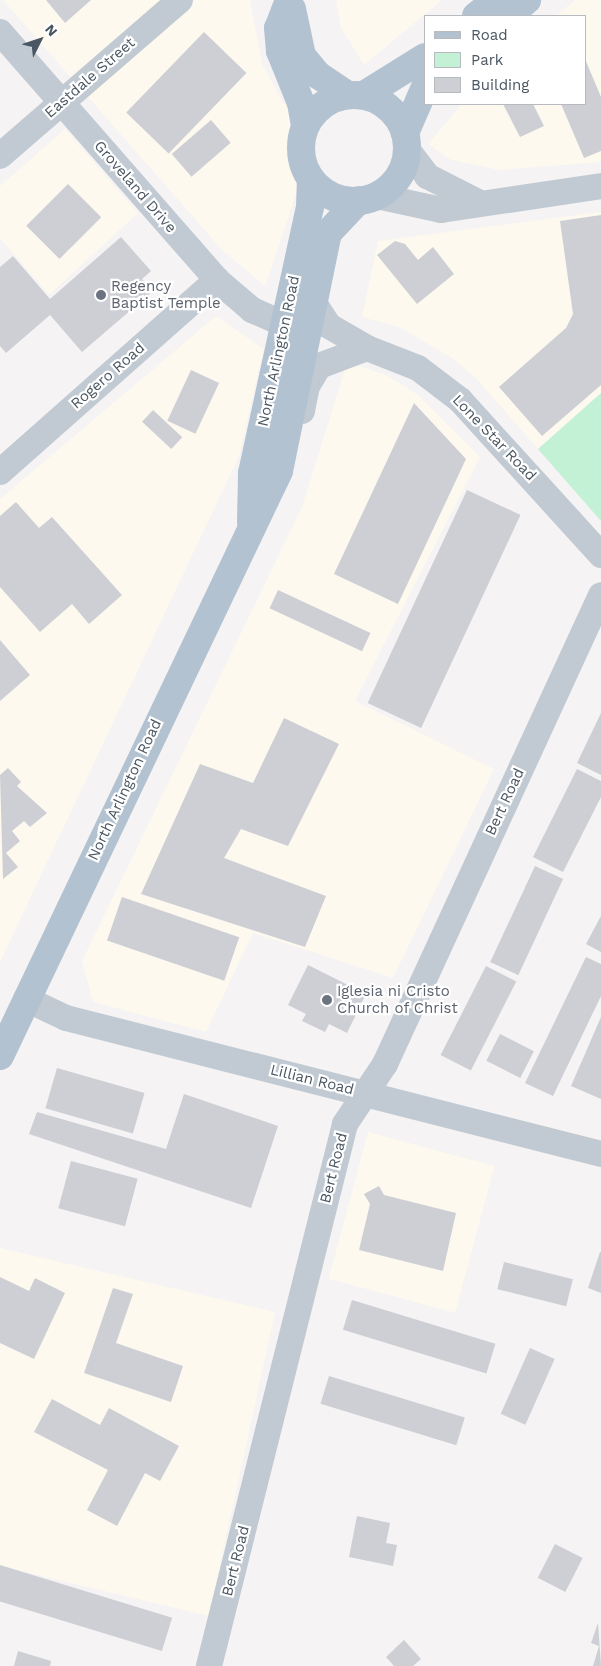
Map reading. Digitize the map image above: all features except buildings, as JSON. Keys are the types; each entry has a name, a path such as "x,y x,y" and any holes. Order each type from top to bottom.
{"main road":[{"path":"290,0 302,56 318,74 356,95 385,105 406,141"},
{"path":"290,0 278,28 280,51 301,103 305,126 302,158 311,179 337,198 368,198 395,181 406,141 424,90"},
{"path":"477,15 496,0"},
{"path":"509,15 527,0"},
{"path":"305,126 322,105 356,95 424,58"},
{"name":"North Arlington Road","path":"250,524 252,473 310,207 311,179"},
{"name":"North Arlington Road","path":"0,1056 250,524 268,497 279,471 328,233 368,198"}],"street":[{"name":"Eastdale Street","path":"0,156 180,0"},
{"name":"Groveland Drive","path":"0,32 217,280 252,310 284,324"},
{"path":"406,141 427,176 480,203"},
{"path":"368,198 441,210 601,186"},
{"name":"Rogero Road","path":"0,472 217,280"},
{"name":"Lone Star Road","path":"314,303 329,326 367,348 418,368 460,400 601,555"},
{"path":"268,497 289,476 307,386 319,366 367,348"},
{"name":"Bert Road","path":"209,1666 345,1124 385,1064 601,595"},
{"name":"Lillian Road","path":"26,999 66,1018 601,1154"}],"shaded area":[{"path":"3,0 250,0 262,64 283,102 315,139 265,286 223,251"},
{"path":"336,0 442,0 364,65 341,28"},
{"path":"575,0 601,0 601,162 499,170 451,160 428,144 461,105 586,105 586,15 557,15"},
{"path":"65,129 138,213 49,295 0,238 0,186"},
{"path":"601,212 601,393 538,449 475,377 452,358 399,327 362,317 378,241"},
{"path":"216,316 264,349 239,456 0,962 0,499"},
{"path":"357,365 388,376 418,395 480,457 355,701 494,769 393,978 253,933 206,1032 93,1002 82,961 302,507 345,369"},
{"path":"368,1132 495,1166 455,1313 329,1279"},
{"path":"0,1248 275,1312 209,1616 0,1566"}],"green space":[{"path":"601,393 601,521 538,449"}],"place":[{"name":"Regency Baptist Temple","path":"101,295"},
{"name":"Iglesia ni Cristo Church of Christ","path":"327,1000"}]}
